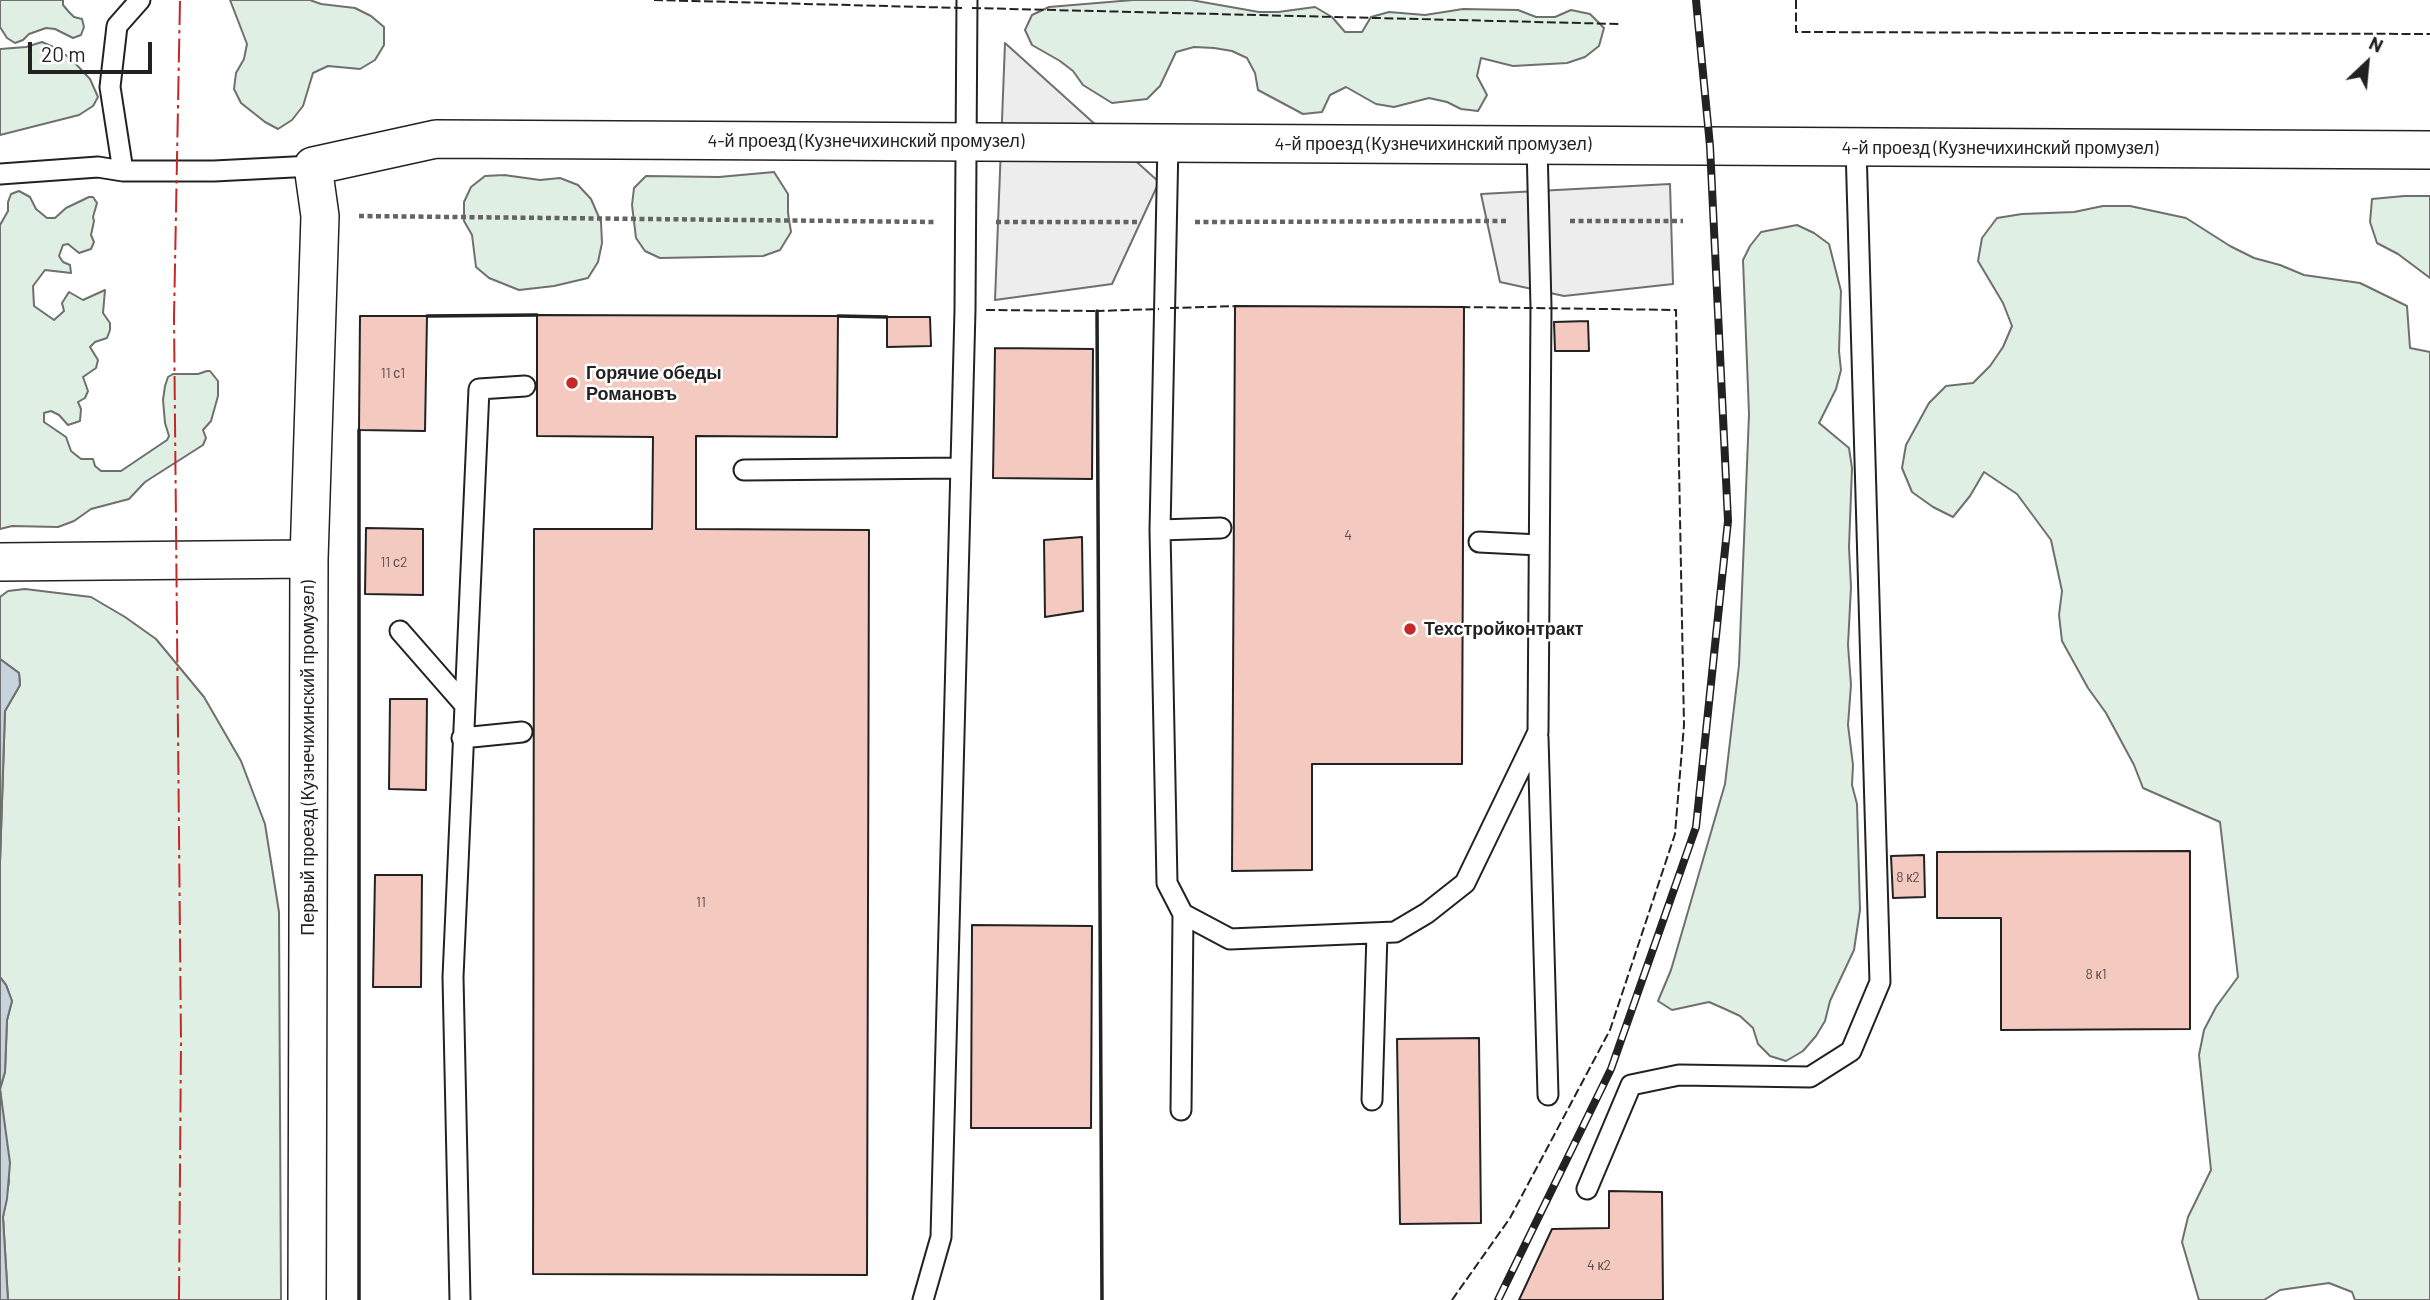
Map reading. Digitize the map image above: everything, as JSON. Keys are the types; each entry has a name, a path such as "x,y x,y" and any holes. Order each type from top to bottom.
{"street":[{"name":"4-й проезд (Кузнечихинский промузел)","path":"313,166 436,139 2430,150"},
{"name":"Первый проезд (Кузнечихинский промузел)","path":"307,1300 309,559 320,216 313,166"},
{"path":"0,562 309,559"}],"lane":[{"path":"122,171 110,87 111,75 117,26 140,0"},
{"path":"923,1300 941,1237 961,468 967,0"},
{"path":"1168,143 1160,530 1167,883 1183,914 1181,1110"},
{"path":"1537,145 1541,307 1538,732 1548,1096"},
{"path":"1587,1189 1631,1085 1679,1075 1810,1077 1851,1051 1880,982 1856,147"},
{"path":"0,174 98,167 122,171 214,171 313,166"},
{"path":"460,1300 453,977 463,703 479,389 525,386"},
{"path":"744,470 961,468"},
{"path":"1160,530 1221,528"},
{"path":"1479,542 1539,545"},
{"path":"400,631 463,703"},
{"path":"462,738 522,732"},
{"path":"1183,914 1230,939 1395,932 1427,914 1465,883 1538,732"},
{"path":"1372,1100 1377,933"}],"path":[{"path":"320,216 1143,222"},
{"path":"1184,222 1683,221"}],"green space":[{"path":"0,0 63,0 63,5 74,17 82,19 84,27 81,35 73,38 55,29 46,28 15,43 7,38 0,27"},
{"path":"230,0 310,0 355,8 384,27 384,45 375,60 360,69 328,66 313,73 303,106 292,120 278,129 241,103 234,89 236,73 244,59 247,44"},
{"path":"1133,0 1191,0 1259,12 1315,7 1332,17 1345,32 1362,32 1371,17 1389,12 1425,15 1463,9 1518,10 1536,17 1555,17 1571,10 1590,14 1604,28 1599,46 1585,57 1567,63 1513,66 1481,58 1477,76 1487,95 1478,111 1461,109 1429,98 1394,107 1376,104 1346,87 1330,95 1322,112 1303,114 1258,90 1255,73 1247,58 1232,51 1214,48 1194,47 1176,52 1160,86 1147,99 1112,103 1083,85 1073,71 1060,61 1032,45 1025,30 1032,15 1049,7"},
{"path":"42,42 58,49 72,60 90,79 98,97 93,106 79,115 0,135 0,49 26,47"},
{"path":"774,172 788,194 791,232 780,250 763,256 660,258 645,251 636,238 632,205 634,188 646,176 719,177"},
{"path":"504,175 540,180 560,178 578,185 591,199 601,222 602,243 598,262 588,278 519,290 489,278 476,267 472,235 464,221 464,202 471,187 485,176"},
{"path":"19,191 30,197 36,209 47,218 55,218 66,208 89,197 93,197 97,203 93,217 91,235 94,242 91,249 79,253 68,244 63,245 59,256 63,262 70,265 71,273 45,270 33,286 34,306 54,320 64,311 62,303 69,292 83,300 105,290 103,313 110,323 110,330 107,338 90,347 98,360 96,368 83,377 88,391 85,398 78,402 81,409 80,421 68,425 51,411 44,413 44,422 66,437 71,451 81,459 93,459 95,466 101,471 121,471 167,440 169,436 163,400 168,377 173,374 210,371 218,381 218,396 211,421 203,430 206,438 203,445 145,482 129,499 91,509 74,521 58,527 12,526 0,529 0,225 8,211 11,194"},
{"path":"2430,196 2430,278 2398,254 2377,243 2370,222 2372,199"},
{"path":"2103,206 2130,206 2186,218 2254,258 2304,275 2360,283 2407,306 2410,348 2430,352 2430,1300 2355,1300 2352,1292 2329,1283 2280,1290 2264,1300 2199,1300 2182,1242 2188,1217 2211,1170 2199,1055 2204,1030 2216,1007 2238,977 2220,822 2143,788 2134,765 2106,713 2088,688 2062,641 2059,615 2062,591 2051,540 2017,494 1984,472 1953,517 1912,492 1902,468 1906,445 1929,403 1946,386 1973,383 1990,366 2003,347 2012,326 2003,303 1978,261 1982,238 1997,218 2074,212"},
{"path":"1797,225 1829,244 1841,291 1841,370 1836,389 1819,423 1849,448 1852,468 1848,645 1851,685 1848,725 1853,765 1852,785 1857,804 1860,910 1854,950 1830,1001 1825,1021 1803,1051 1786,1061 1770,1056 1758,1044 1753,1028 1740,1016 1709,1002 1672,1010 1658,1001 1671,970 1725,784 1739,665 1749,414 1743,260 1761,232"},
{"path":"25,589 91,597 156,639 204,697 241,761 265,824 279,912 281,1300 8,1300 3,1217 9,1181 0,1089 5,1072 7,1020 12,1001 0,977 0,862 5,711 20,685 19,673 0,659 0,597 8,591"}],"shaded area":[{"path":"1005,43 1159,182 1112,284 995,300"},
{"path":"1670,184 1673,284 1564,296 1500,282 1481,194"},
{"path":"0,659 19,673 20,685 5,711 0,862"},
{"path":"0,977 12,1001 7,1020 5,1072 0,1089"},
{"path":"0,1089 10,1163 3,1217 8,1300 0,1300"}],"building":[{"path":"1235,306 1464,307 1462,764 1312,764 1312,870 1232,871"},
{"path":"537,315 838,316 837,437 696,436 696,529 869,530 867,1275 533,1274 534,529 652,529 653,437 537,436"},
{"path":"360,316 427,316 425,431 359,430"},
{"path":"887,317 930,317 931,346 887,347"},
{"path":"1588,321 1589,351 1555,351 1554,322"},
{"path":"995,348 1093,349 1092,479 993,478"},
{"path":"366,528 423,529 423,595 365,594"},
{"path":"1082,537 1083,611 1045,617 1044,540"},
{"path":"390,699 427,699 426,790 389,789"},
{"path":"2190,851 2190,1029 2001,1030 2001,918 1937,918 1937,852"},
{"path":"1924,855 1925,897 1893,898 1891,856"},
{"path":"375,875 422,875 421,987 373,987"},
{"path":"972,925 1092,926 1091,1128 971,1128"},
{"path":"1479,1038 1481,1223 1400,1224 1397,1039"},
{"path":"1609,1191 1662,1192 1663,1300 1519,1300 1552,1229 1609,1228"}],"railway":[{"path":"1498,1300 1611,1069 1696,827 1728,521 1710,146 1696,0"}],"fence":[{"path":"654,0 962,8"},
{"path":"1796,0 1796,32 2430,34"},
{"path":"972,8 1619,24"},
{"path":"1170,308 1240,306"},
{"path":"1452,1300 1510,1218 1610,1030 1675,834 1684,725 1676,310 1460,307"},
{"path":"1102,1300 1097,311 1159,309"},
{"path":"986,310 1097,311"}],"wall":[{"path":"1097,311 1102,1300"},
{"path":"427,316 537,315"},
{"path":"838,316 887,317"},
{"path":"359,430 359,1300"}],"power":[{"path":"179,1300 181,1041 174,318 180,0"}],"place":[{"name":"Горячие обеды Романовъ","path":"572,383"},
{"name":"Техстройконтракт","path":"1410,629"}]}
